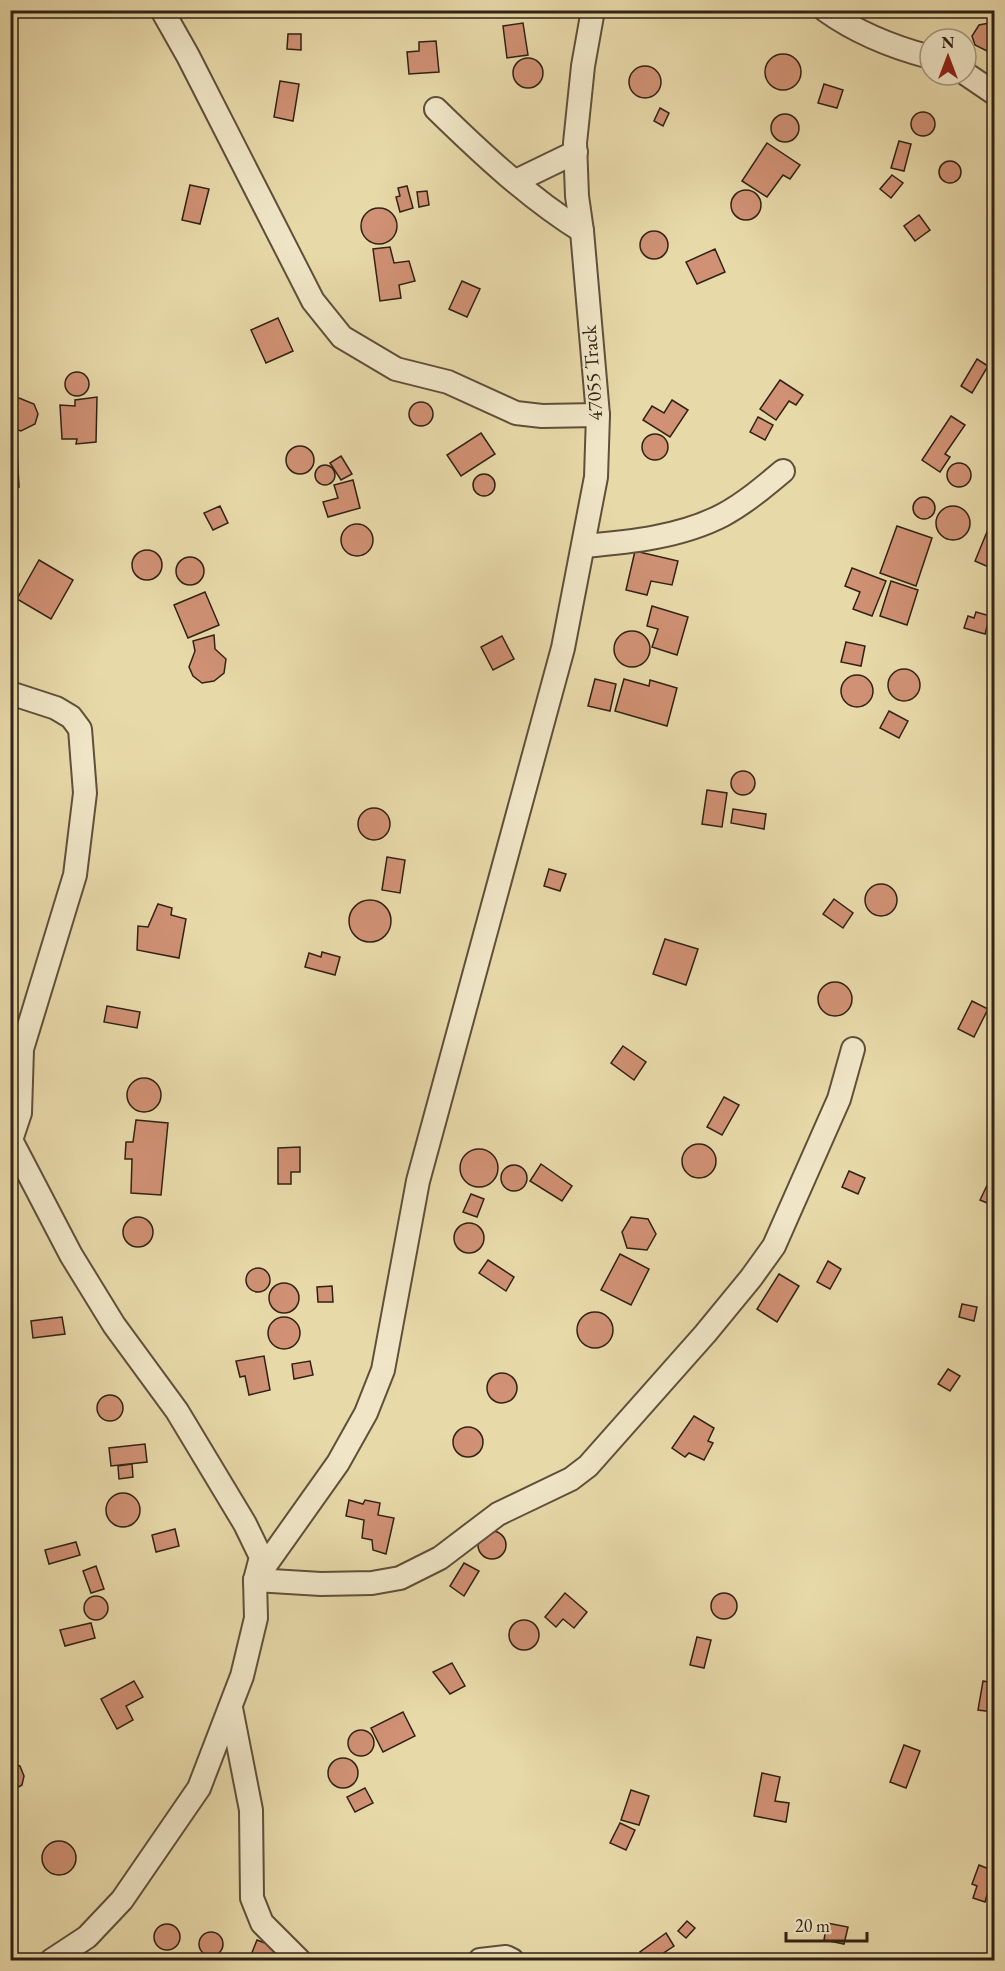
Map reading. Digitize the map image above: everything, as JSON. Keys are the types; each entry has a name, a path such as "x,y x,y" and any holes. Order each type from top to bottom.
{"street":[{"path":"162,10 188,56 313,302 342,337 396,369 448,382 516,413 542,416 598,414"},
{"name":"47055 Track","path":"255,1580 338,1463 366,1413 383,1370 418,1181 541,731 584,546 596,477 598,414 577,195 576,152 583,66 593,10"},
{"path":"825,10 843,24 888,45 918,54"},
{"path":"978,82 994,93"},
{"path":"436,109 481,152 561,218 582,231"},
{"path":"516,181 576,152"},
{"path":"584,546 638,541 721,516 747,500 783,471"},
{"path":"10,693 56,708 71,717 80,729 85,793 75,875 22,1049 20,1113 11,1140 71,1255 114,1325 177,1411 245,1524 261,1557 255,1580 256,1618 231,1708 199,1788 122,1900 87,1937 52,1960"},
{"path":"255,1580 321,1584 372,1583 399,1578 440,1558 498,1514 571,1479 588,1466 712,1326 774,1246 839,1099 854,1049"},
{"path":"231,1708 250,1810 252,1898 262,1923 299,1960"},
{"path":"480,1960 506,1958 513,1960"}],"building":[{"path":"523,23 528,55 507,58 503,26"},
{"path":"989,23 994,26 994,49 987,51 978,46 979,25"},
{"path":"288,34 301,34 301,50 287,49"},
{"path":"436,41 439,72 409,74 407,52 419,51 419,42"},
{"path":"783,54 796,59 801,72 796,85 783,90 770,85 765,72 770,59"},
{"path":"528,58 539,62 543,73 539,84 528,88 517,84 513,73 517,62"},
{"path":"645,66 656,71 661,82 656,93 645,98 634,93 629,82 634,71"},
{"path":"280,81 299,84 293,121 274,117"},
{"path":"824,84 843,90 837,108 818,103"},
{"path":"660,108 669,113 663,126 654,121"},
{"path":"923,112 932,115 935,124 932,133 923,136 914,133 911,124 914,115"},
{"path":"785,114 795,118 799,128 795,138 785,142 775,138 771,128 775,118"},
{"path":"899,141 911,144 904,171 891,168"},
{"path":"767,143 800,165 790,179 783,175 767,197 742,181"},
{"path":"946,161 954,161 961,168 961,176 954,183 946,183 939,176 939,168"},
{"path":"892,175 903,183 891,198 880,189"},
{"path":"190,185 209,189 200,224 182,220"},
{"path":"407,186 413,208 400,212 396,197 400,196 398,188"},
{"path":"746,190 757,194 761,205 757,216 746,220 735,216 731,205 735,194"},
{"path":"427,191 429,205 419,207 417,192"},
{"path":"379,208 392,213 397,226 392,239 379,244 366,239 361,226 366,213"},
{"path":"919,215 930,230 915,241 904,226"},
{"path":"654,231 664,235 668,245 664,255 654,259 644,255 640,245 644,235"},
{"path":"390,247 394,263 409,261 415,281 399,285 401,298 380,301 373,249"},
{"path":"715,249 725,272 697,284 686,262"},
{"path":"462,281 480,289 467,317 449,309"},
{"path":"278,318 293,351 266,363 251,330"},
{"path":"977,359 988,366 972,393 961,386"},
{"path":"77,372 86,375 89,384 86,393 77,396 68,393 65,384 68,375"},
{"path":"780,380 803,395 796,405 789,401 776,420 760,409"},
{"path":"97,397 96,442 76,444 77,439 62,439 60,405 75,406 75,400"},
{"path":"19,398 34,404 38,414 35,424 21,431 10,427 10,403"},
{"path":"672,400 688,410 670,437 643,420 652,406 664,413"},
{"path":"421,402 430,405 433,414 430,423 421,426 412,423 409,414 412,405"},
{"path":"951,416 965,425 945,454 950,457 940,472 922,460"},
{"path":"758,417 773,425 765,440 750,432"},
{"path":"481,433 495,454 461,476 447,455"},
{"path":"655,434 664,438 668,447 664,456 655,460 646,456 642,447 646,438"},
{"path":"300,446 310,450 314,460 310,470 300,474 290,470 286,460 290,450"},
{"path":"17,451 19,487 10,488 10,452"},
{"path":"341,456 352,474 341,480 330,463"},
{"path":"959,463 968,466 971,475 968,484 959,487 950,484 947,475 950,466"},
{"path":"325,465 332,468 335,475 332,482 325,485 318,482 315,475 318,468"},
{"path":"484,474 492,477 495,485 492,493 484,496 476,493 473,485 476,477"},
{"path":"353,480 360,508 328,517 323,502 338,498 334,485"},
{"path":"924,497 932,500 935,508 932,516 924,519 916,516 913,508 916,500"},
{"path":"220,506 228,523 213,530 204,513"},
{"path":"953,506 965,511 970,523 965,535 953,540 941,535 936,523 941,511"},
{"path":"357,524 369,528 373,540 369,552 357,556 345,552 341,540 345,528"},
{"path":"897,526 932,538 916,586 880,573"},
{"path":"989,527 994,529 994,559 991,568 975,561"},
{"path":"147,550 157,555 162,565 157,575 147,580 137,575 132,565 137,555"},
{"path":"635,551 678,561 672,585 651,581 647,595 626,590"},
{"path":"190,557 200,561 204,571 200,581 190,585 180,581 176,571 180,561"},
{"path":"39,560 73,580 51,619 17,599"},
{"path":"852,568 886,581 872,616 853,609 860,592 845,586"},
{"path":"891,581 918,590 907,625 880,616"},
{"path":"205,592 219,625 188,638 174,605"},
{"path":"652,606 688,617 677,655 652,647 658,629 647,626"},
{"path":"976,612 990,616 985,634 964,628 968,616 974,618"},
{"path":"632,631 645,636 650,649 645,662 632,667 619,662 614,649 619,636"},
{"path":"214,635 215,649 226,659 224,673 214,681 202,683 193,676 189,667 195,651 193,641"},
{"path":"502,636 514,659 493,670 481,647"},
{"path":"846,642 865,646 861,666 841,662"},
{"path":"904,669 915,674 920,685 915,696 904,701 893,696 888,685 893,674"},
{"path":"857,675 868,680 873,691 868,702 857,707 846,702 841,691 846,680"},
{"path":"595,679 616,684 610,711 588,706"},
{"path":"624,679 649,686 650,680 677,688 667,726 615,711"},
{"path":"889,711 908,721 899,738 880,728"},
{"path":"743,771 748,772 754,778 754,788 748,794 743,795 738,794 732,788 731,783 732,778 738,772"},
{"path":"707,790 727,793 722,827 702,824"},
{"path":"374,808 386,812 390,824 386,836 374,840 362,836 358,824 362,812"},
{"path":"733,809 766,814 764,829 731,823"},
{"path":"387,857 405,860 400,893 382,890"},
{"path":"549,869 566,874 560,891 544,886"},
{"path":"881,884 893,888 897,900 893,912 881,916 869,912 865,900 869,888"},
{"path":"834,899 853,913 843,928 823,914"},
{"path":"370,900 385,906 391,921 385,936 370,942 355,936 349,921 355,906"},
{"path":"158,904 172,908 171,915 186,919 179,958 137,950 138,926 148,927"},
{"path":"665,939 698,949 686,985 653,974"},
{"path":"322,952 340,957 335,975 305,967 309,953 321,957"},
{"path":"835,982 847,987 852,999 847,1011 835,1016 823,1011 818,999 823,987"},
{"path":"972,1001 988,1009 974,1037 958,1029"},
{"path":"107,1006 140,1012 137,1028 104,1022"},
{"path":"623,1046 646,1062 634,1080 611,1063"},
{"path":"144,1078 156,1083 161,1095 156,1107 144,1112 132,1107 127,1095 132,1083"},
{"path":"724,1097 739,1105 722,1135 707,1127"},
{"path":"136,1120 168,1123 161,1195 131,1193 132,1159 125,1159 126,1142 133,1142"},
{"path":"699,1144 711,1149 716,1161 711,1173 699,1178 687,1173 682,1161 687,1149"},
{"path":"300,1147 300,1172 291,1172 291,1184 278,1184 278,1148"},
{"path":"479,1149 493,1154 498,1168 493,1182 479,1187 465,1182 460,1168 465,1154"},
{"path":"541,1164 572,1186 562,1201 530,1181"},
{"path":"514,1165 523,1169 527,1178 523,1187 514,1191 505,1187 501,1178 505,1169"},
{"path":"849,1171 865,1178 858,1194 842,1187"},
{"path":"992,1175 994,1176 994,1200 992,1205 980,1200"},
{"path":"471,1194 484,1199 477,1217 463,1212"},
{"path":"138,1217 144,1218 152,1226 152,1238 144,1246 138,1247 132,1246 124,1238 123,1232 124,1226 132,1218"},
{"path":"631,1217 648,1219 656,1234 647,1250 627,1248 622,1232"},
{"path":"469,1223 479,1228 484,1238 479,1248 469,1253 459,1248 454,1238 459,1228"},
{"path":"620,1254 649,1269 631,1305 601,1290"},
{"path":"488,1260 514,1277 506,1291 479,1273"},
{"path":"828,1261 841,1269 830,1289 817,1282"},
{"path":"258,1268 263,1269 269,1275 269,1285 263,1291 258,1292 253,1291 247,1285 246,1280 247,1275 253,1269"},
{"path":"779,1274 799,1286 777,1322 757,1309"},
{"path":"284,1283 290,1284 298,1292 298,1304 290,1312 284,1313 278,1312 270,1304 269,1298 270,1292 278,1284"},
{"path":"332,1286 333,1302 318,1302 317,1287"},
{"path":"962,1304 977,1307 974,1321 959,1317"},
{"path":"595,1312 608,1317 613,1330 608,1343 595,1348 582,1343 577,1330 582,1317"},
{"path":"62,1317 65,1334 33,1338 31,1321"},
{"path":"284,1317 295,1322 300,1333 295,1344 284,1349 273,1344 268,1333 273,1322"},
{"path":"264,1356 270,1390 249,1395 245,1376 240,1377 236,1361"},
{"path":"310,1361 313,1375 294,1379 292,1364"},
{"path":"948,1369 960,1376 950,1391 938,1384"},
{"path":"502,1373 513,1377 517,1388 513,1399 502,1403 491,1399 487,1388 491,1377"},
{"path":"110,1395 119,1399 123,1408 119,1417 110,1421 101,1417 97,1408 101,1399"},
{"path":"694,1416 714,1428 708,1441 713,1443 704,1460 689,1453 685,1457 672,1448"},
{"path":"468,1427 479,1431 483,1442 479,1453 468,1457 457,1453 453,1442 457,1431"},
{"path":"145,1444 147,1462 111,1466 109,1448"},
{"path":"132,1464 133,1477 119,1479 118,1466"},
{"path":"123,1493 135,1498 140,1510 135,1522 123,1527 111,1522 106,1510 111,1498"},
{"path":"349,1500 363,1504 365,1500 380,1503 378,1515 394,1518 386,1554 373,1550 372,1540 362,1538 364,1520 346,1516"},
{"path":"175,1529 179,1546 156,1552 152,1535"},
{"path":"492,1531 502,1535 506,1545 502,1555 492,1559 482,1555 478,1545 482,1535"},
{"path":"76,1542 80,1555 49,1564 45,1550"},
{"path":"464,1563 479,1571 464,1596 450,1586"},
{"path":"96,1566 104,1589 91,1593 83,1571"},
{"path":"565,1593 587,1612 574,1628 563,1619 556,1627 545,1617"},
{"path":"724,1593 733,1597 737,1606 733,1615 724,1619 715,1615 711,1606 715,1597"},
{"path":"96,1596 101,1597 107,1603 107,1613 101,1619 96,1620 91,1619 85,1613 84,1608 85,1603 91,1597"},
{"path":"524,1620 535,1624 539,1635 535,1646 524,1650 513,1646 509,1635 513,1624"},
{"path":"91,1623 95,1638 65,1646 60,1630"},
{"path":"697,1637 711,1640 704,1668 690,1665"},
{"path":"452,1663 465,1686 450,1694 433,1672"},
{"path":"134,1681 143,1697 126,1706 133,1720 117,1729 101,1699"},
{"path":"983,1681 994,1683 994,1712 978,1710"},
{"path":"403,1712 415,1736 383,1752 371,1728"},
{"path":"361,1730 370,1734 374,1743 370,1752 361,1756 352,1752 348,1743 352,1734"},
{"path":"904,1745 920,1751 906,1788 890,1782"},
{"path":"343,1758 354,1762 358,1773 354,1784 343,1788 332,1784 328,1773 332,1762"},
{"path":"10,1762 20,1766 24,1776 22,1785 10,1792"},
{"path":"762,1773 780,1777 775,1801 789,1803 786,1822 754,1816"},
{"path":"365,1788 373,1803 355,1812 347,1797"},
{"path":"631,1790 649,1796 639,1825 621,1820"},
{"path":"620,1823 635,1830 626,1850 610,1843"},
{"path":"59,1841 71,1846 76,1858 71,1870 59,1875 47,1870 42,1858 47,1846"},
{"path":"979,1865 994,1871 985,1902 973,1898 977,1886 972,1884"},
{"path":"687,1921 695,1928 686,1938 678,1931"},
{"path":"827,1923 848,1927 844,1944 824,1940"},
{"path":"167,1924 176,1928 180,1937 176,1946 167,1950 158,1946 154,1937 158,1928"},
{"path":"211,1932 219,1936 223,1944 219,1952 211,1956 203,1952 199,1944 203,1936"},
{"path":"666,1933 674,1946 653,1960 646,1960 640,1952"},
{"path":"257,1940 283,1950 279,1960 249,1960"}]}
